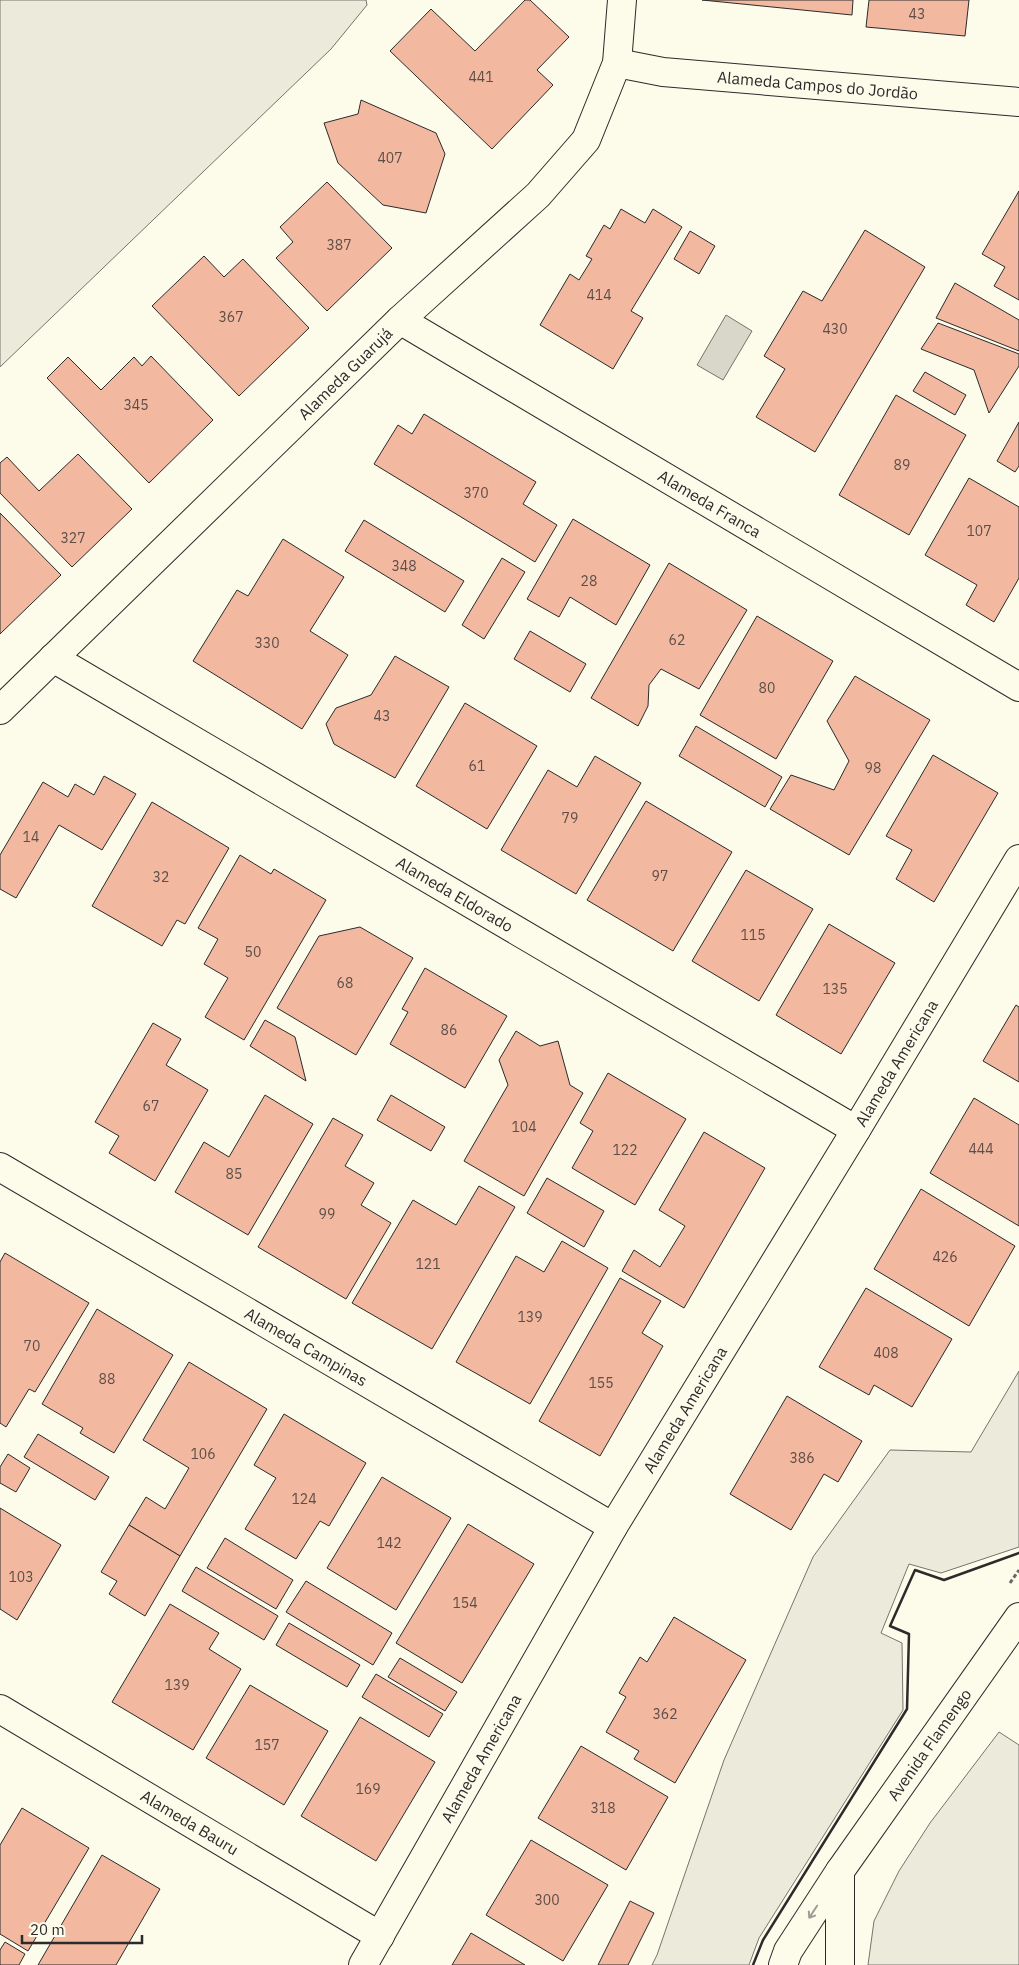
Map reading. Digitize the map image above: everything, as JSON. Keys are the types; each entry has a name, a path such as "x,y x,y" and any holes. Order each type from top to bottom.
{"street":[{"name":"Alameda Guarujá","path":"0,710 400,320 538,195 586,140 617,63 622,0"},
{"name":"Alameda Campos do Jordão","path":"617,63 663,72 1019,102"},
{"name":"Alameda Franca","path":"400,320 1019,687"},
{"name":"Alameda Eldorado","path":"54,658 856,1130"},
{"name":"Alameda Americana","path":"363,1965 613,1527 1019,859"},
{"name":"Alameda Campinas","path":"0,1166 613,1527"},
{"name":"Avenida Flamengo","path":"783,1965 788,1951 840,1871 1019,1617"},
{"name":"Alameda Bauru","path":"0,1709 380,1936"},
{"path":"840,1871 840,1965"}],"shaded area":[{"path":"0,0 366,0 367,5 331,49 0,367"},
{"path":"726,315 752,331 723,380 697,365"},
{"path":"1019,1371 1019,1547 941,1573 909,1564 881,1633 902,1643 903,1710 759,1938 749,1965 652,1965 724,1760 813,1557 890,1450 971,1452"},
{"path":"999,1732 1019,1745 1019,1965 868,1965 874,1921 899,1871 930,1823"}],"building":[{"path":"525,0 530,0 569,37 537,70 553,85 492,149 390,51 431,9 475,51"},
{"path":"702,0 853,0 852,15"},
{"path":"869,0 969,0 965,36 866,27"},
{"path":"361,100 436,133 445,154 426,213 383,205 338,163 324,123 358,114"},
{"path":"327,182 392,248 327,311 276,258 293,242 280,227"},
{"path":"1019,191 1019,300 994,286 1005,267 982,254"},
{"path":"621,209 645,223 653,209 682,227 631,311 643,318 613,369 540,325 570,274 579,280 592,259 586,256 604,225 610,229"},
{"path":"865,230 925,267 815,452 756,417 785,369 764,356 803,291 822,301"},
{"path":"690,231 715,246 699,274 674,259"},
{"path":"204,256 224,277 243,259 309,328 239,396 152,306"},
{"path":"955,283 1019,320 1019,351 936,318"},
{"path":"938,323 1019,354 1019,366 989,413 974,370 921,349"},
{"path":"151,356 213,420 149,483 47,378 68,357 101,390 134,357 142,366"},
{"path":"925,372 966,395 955,415 913,391"},
{"path":"896,395 966,435 909,535 839,495"},
{"path":"424,414 536,482 523,504 557,525 535,562 374,464 398,425 412,434"},
{"path":"1019,422 1019,466 1015,472 997,461"},
{"path":"78,454 132,509 72,567 0,493 0,463 7,457 39,491"},
{"path":"969,478 1019,507 1019,578 994,622 966,605 977,585 925,555"},
{"path":"0,513 61,575 0,634"},
{"path":"573,519 650,565 616,625 570,597 559,617 527,599"},
{"path":"364,520 464,581 445,612 345,551"},
{"path":"283,539 344,577 310,631 348,655 302,729 193,661 237,590 248,596"},
{"path":"502,558 525,572 484,639 462,625"},
{"path":"669,563 747,610 699,689 661,669 649,685 648,706 638,726 591,698"},
{"path":"757,616 833,661 776,759 700,715"},
{"path":"530,631 586,664 570,692 514,659"},
{"path":"395,656 449,687 395,778 334,744 326,724 336,708 371,695"},
{"path":"855,676 930,720 849,855 770,809 791,775 834,790 849,761 827,721"},
{"path":"465,703 537,746 487,829 416,786"},
{"path":"696,726 782,777 765,807 679,756"},
{"path":"933,755 998,793 934,902 896,879 912,850 886,836"},
{"path":"595,756 641,783 576,894 501,850 548,770 577,787"},
{"path":"104,776 136,794 102,850 59,825 16,898 0,889 0,855 43,782 68,797 75,784 94,795"},
{"path":"646,801 732,852 673,951 587,900"},
{"path":"152,802 229,848 185,924 177,920 162,946 92,906"},
{"path":"240,855 271,874 274,869 326,900 244,1040 205,1017 228,978 204,964 218,939 198,928"},
{"path":"746,870 813,909 759,1001 692,961"},
{"path":"829,924 895,963 841,1054 776,1015"},
{"path":"360,927 413,958 356,1055 277,1008 319,936"},
{"path":"425,968 507,1016 465,1088 390,1044 408,1012 402,1009"},
{"path":"1016,1005 1019,1007 1019,1082 983,1061"},
{"path":"265,1020 295,1037 306,1081 250,1046"},
{"path":"153,1023 181,1039 166,1065 208,1090 155,1181 109,1153 119,1136 95,1122"},
{"path":"516,1031 540,1046 558,1041 570,1085 583,1093 524,1196 464,1161 508,1085 499,1060"},
{"path":"608,1073 686,1119 635,1205 572,1168 593,1131 580,1123"},
{"path":"265,1095 313,1124 248,1235 175,1192 204,1142 229,1157"},
{"path":"391,1095 445,1127 431,1151 377,1120"},
{"path":"974,1098 1019,1125 1019,1226 930,1173"},
{"path":"333,1118 363,1135 345,1166 374,1183 361,1205 391,1223 346,1299 258,1247"},
{"path":"704,1132 765,1168 684,1308 622,1271 634,1250 660,1267 685,1226 659,1210"},
{"path":"547,1178 604,1211 584,1247 527,1213"},
{"path":"479,1186 515,1207 432,1349 352,1303 413,1200 456,1225"},
{"path":"921,1189 1015,1246 969,1326 874,1269"},
{"path":"562,1241 608,1268 530,1404 456,1362 516,1256 544,1272"},
{"path":"5,1253 89,1303 35,1392 29,1389 6,1427 0,1423 0,1262"},
{"path":"620,1278 661,1301 642,1333 663,1346 600,1456 539,1421"},
{"path":"866,1288 952,1339 912,1407 874,1385 869,1395 819,1367"},
{"path":"97,1309 173,1355 114,1453 80,1433 83,1428 42,1404"},
{"path":"189,1362 267,1409 180,1556 129,1525 146,1497 165,1509 189,1468 143,1440"},
{"path":"787,1396 862,1441 838,1482 824,1474 791,1530 730,1494"},
{"path":"284,1414 366,1463 329,1526 320,1521 296,1559 245,1529 276,1478 254,1465"},
{"path":"38,1434 109,1477 95,1500 24,1457"},
{"path":"8,1454 30,1468 16,1492 0,1483 0,1467"},
{"path":"382,1477 451,1518 396,1610 327,1568"},
{"path":"0,1508 61,1545 17,1620 0,1609"},
{"path":"468,1524 534,1564 462,1683 396,1643"},
{"path":"129,1525 180,1556 145,1616 109,1594 117,1581 101,1572"},
{"path":"225,1538 293,1580 276,1609 207,1568"},
{"path":"196,1567 278,1616 264,1640 182,1591"},
{"path":"306,1581 392,1633 373,1665 286,1612"},
{"path":"170,1604 219,1633 209,1649 241,1669 193,1750 112,1702"},
{"path":"674,1617 746,1660 675,1783 634,1759 639,1751 606,1732 626,1697 619,1693 640,1657 647,1662"},
{"path":"289,1623 360,1665 347,1687 276,1645"},
{"path":"400,1658 457,1692 445,1711 388,1677"},
{"path":"376,1674 443,1714 429,1737 362,1697"},
{"path":"250,1685 328,1731 284,1805 206,1758"},
{"path":"360,1717 435,1762 376,1861 301,1816"},
{"path":"581,1746 668,1797 626,1870 538,1818"},
{"path":"22,1808 89,1848 28,1951 0,1934 0,1845"},
{"path":"531,1840 608,1885 563,1961 486,1915"},
{"path":"102,1855 160,1889 116,1965 38,1965"},
{"path":"630,1901 654,1913 628,1965 598,1965"},
{"path":"471,1933 525,1965 452,1965"},
{"path":"5,1942 25,1954 19,1965 0,1965 0,1950"}],"wall":[{"path":"753,1965 763,1940 907,1709 909,1634 890,1626 915,1570 944,1580 1019,1553"}]}
